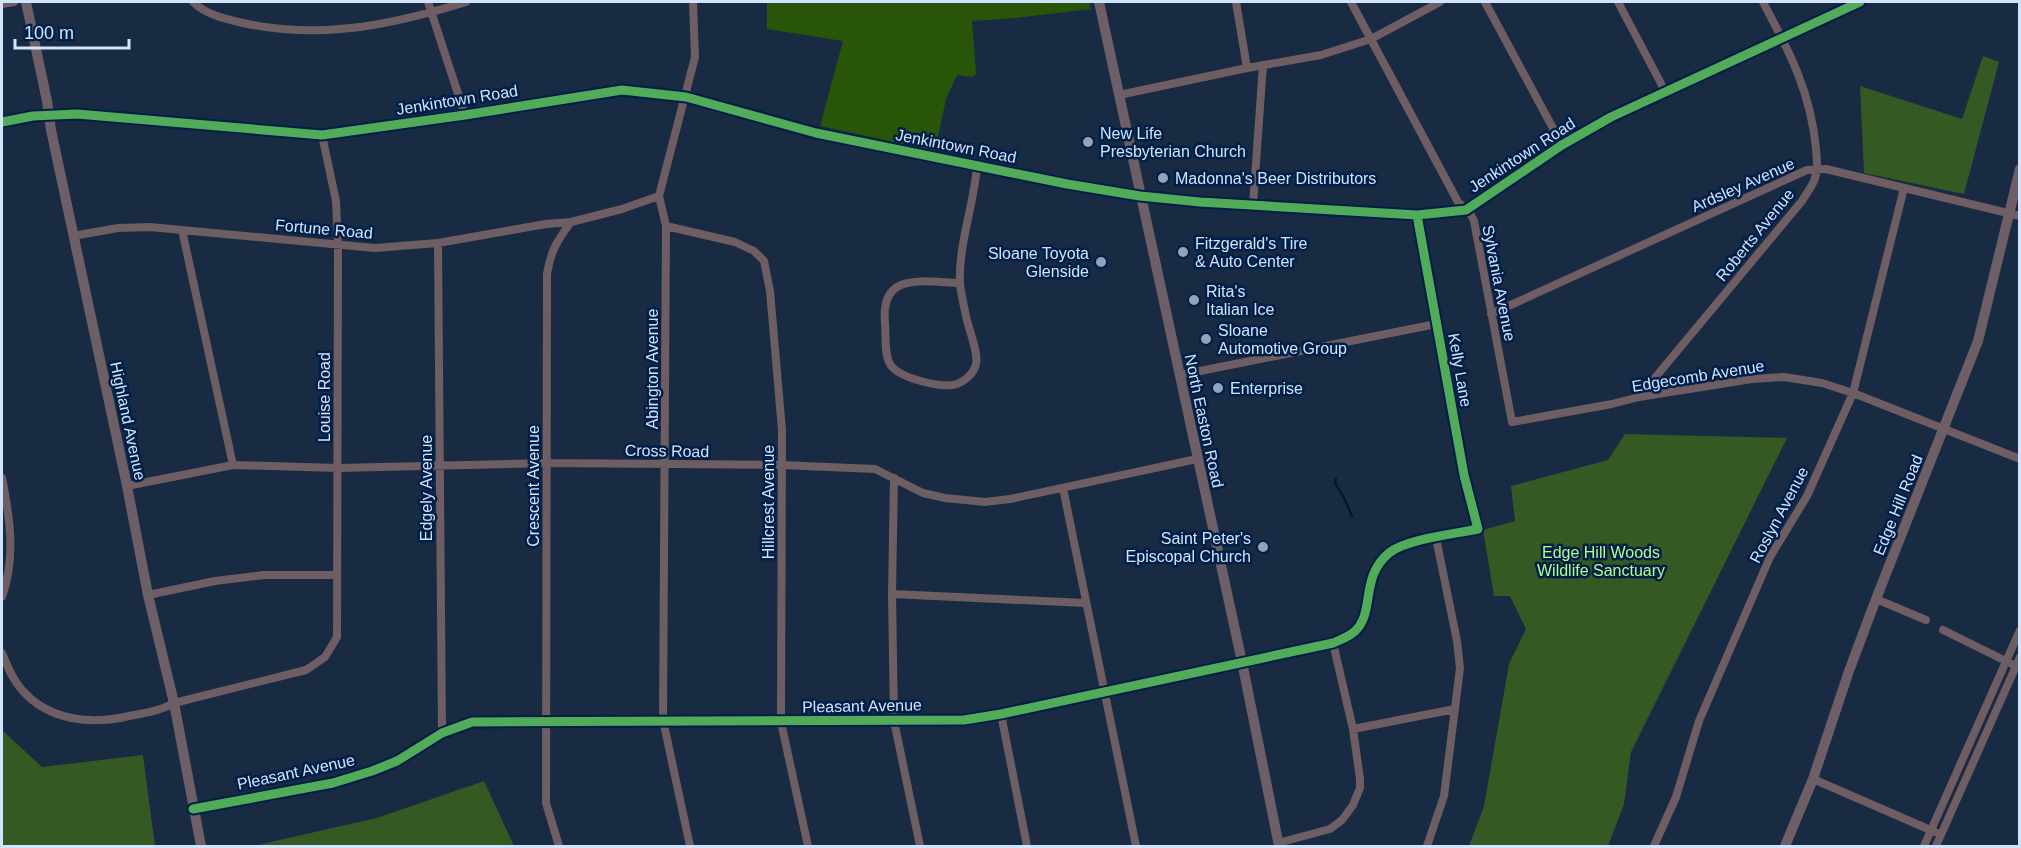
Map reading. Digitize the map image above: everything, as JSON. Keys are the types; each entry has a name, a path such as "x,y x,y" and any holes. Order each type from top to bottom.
{"street":[{"path":"2,4 14,2"},
{"name":"Highland Avenue","path":"26,2 148,595 174,703 201,846"},
{"path":"193,2 218,17 256,26 324,31 357,29 466,2"},
{"path":"428,2 465,115"},
{"name":"Abington Avenue","path":"690,846 663,720 666,226 659,196 686,97 694,57 693,2"},
{"name":"North Easton Road","path":"1099,2 1242,662 1279,845"},
{"path":"1236,2 1246,68"},
{"name":"Sylvania Avenue","path":"1351,2 1458,202 1474,221 1512,422"},
{"path":"1119,95 1246,68 1321,55 1371,39 1440,2"},
{"path":"1485,2 1562,145"},
{"path":"1618,2 1665,91"},
{"name":"Roberts Avenue","path":"1640,397 1802,201 1814,180 1817,169 1812,114 1808,98 1797,69 1763,2"},
{"name":"Jenkintown Road","path":"2,122 33,116 77,114 322,135 622,90 686,97 816,133 1140,196 1417,215 1466,210 1562,145 1611,117 1860,2"},
{"path":"1253,205 1263,65"},
{"name":"Louise Road","path":"174,703 306,670 325,657 337,637 338,244 336,201 322,135"},
{"path":"960,283 905,283 890,293 884,308 887,355 890,364 899,373 913,379 956,385 966,379 976,366 977,357 967,325 960,283 963,249 977,166"},
{"name":"Ardsley Avenue","path":"1491,314 1784,181 1817,169 2019,216"},
{"name":"Edge Hill Road","path":"1785,846 1813,779 1876,599 1978,341 2019,169"},
{"name":"Roslyn Avenue","path":"1654,846 1676,797 1699,721 1756,587 1770,557 1807,496 1853,393 1904,188"},
{"path":"571,222 622,209 659,196"},
{"name":"Kelly Lane","path":"1417,215 1464,475 1478,529"},
{"name":"Fortune Road","path":"73,236 118,228 150,227 375,248 438,243 546,224 571,222"},
{"name":"Crescent Avenue","path":"559,846 555,840 546,803 547,274 556,241 571,222"},
{"name":"Hillcrest Avenue","path":"666,226 735,242 754,251 764,261 770,291 782,430 781,722 808,846"},
{"path":"182,231 234,465"},
{"name":"Edgely Avenue","path":"438,243 442,733"},
{"path":"1180,375 1436,324"},
{"name":"Edgecomb Avenue","path":"1512,422 1640,397 1752,379 1784,377 1853,393 2019,459"},
{"name":"Cross Road","path":"127,486 234,465 338,468 547,463 781,465 875,469 923,493 985,502 1197,459"},
{"path":"2,478 11,538 10,563 2,597"},
{"path":"894,478 892,594 894,721 920,846"},
{"path":"1063,488 1136,846"},
{"name":"Pleasant Avenue","path":"193,809 333,783 362,774 396,761 442,733 472,722 964,720 1333,643 1352,633 1363,620 1371,577 1389,553 1408,544 1478,529"},
{"path":"1427,846 1444,796 1459,658 1436,538"},
{"path":"148,595 215,581 264,575 338,575"},
{"path":"892,594 1085,603"},
{"path":"1876,599 1926,620"},
{"path":"1936,846 2018,662 2006,661 1943,630"},
{"path":"1923,846 2019,630"},
{"path":"1279,845 1330,829 1342,820 1353,805 1360,788 1353,729 1333,643"},
{"path":"2,653 12,676 22,690 57,714 76,720 93,722 113,720 162,709 174,703"},
{"path":"1353,729 1455,709"},
{"path":"1001,714 1028,846"},
{"path":"1813,779 1941,834"}],"green space":[{"path":"767,2 1089,2 1091,9 972,21 976,73 973,77 957,75 946,99 935,151 820,126 843,41 767,29"},
{"path":"1983,56 1999,62 1964,194 1864,173 1860,86 1962,119"},
{"name":"Edge Hill Woods Wildlife Sanctuary","path":"1625,434 1787,438 1631,752 1624,804 1608,846 1469,846 1484,806 1509,664 1526,629 1510,596 1494,596 1483,530 1515,521 1511,486 1608,460"},
{"path":"2,730 42,767 143,755 155,846 2,846"},
{"path":"484,781 514,846 253,846 377,818"}],"waterway":[{"path":"1336,479 1335,483 1352,516"}],"cycle path":[{"path":"2,122 33,116 77,114 322,135 622,90 686,97 816,133 1067,184 1140,196 1200,202 1417,215 1466,210 1562,145 1611,117 1860,2"},
{"path":"193,809 333,783 372,771 397,761 442,733 472,722 964,720 1333,643 1344,638 1361,624 1374,573 1389,553 1407,544 1478,529 1464,475 1417,215"}],"place":[{"name":"New Life Presbyterian Church","path":"1088,142"},
{"name":"Madonna's Beer Distributors","path":"1163,178"},
{"name":"Fitzgerald's Tire & Auto Center","path":"1183,252"},
{"name":"Sloane Toyota Glenside","path":"1101,262"},
{"name":"Rita's Italian Ice","path":"1194,300"},
{"name":"Sloane Automotive Group","path":"1206,339"},
{"name":"Enterprise","path":"1218,388"},
{"name":"Saint Peter's Episcopal Church","path":"1263,547"}]}
